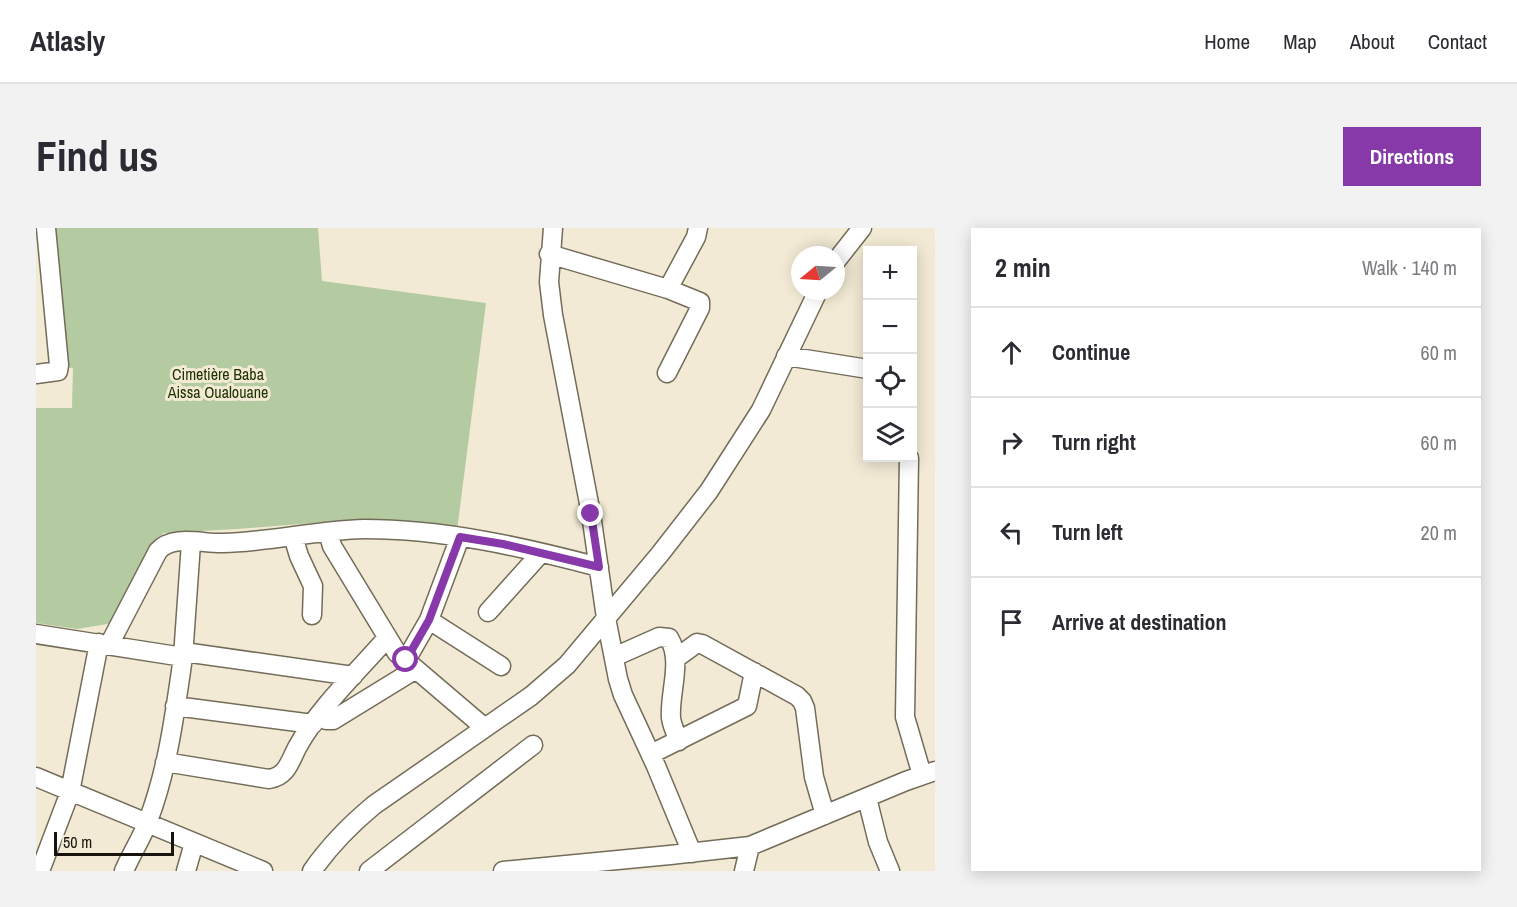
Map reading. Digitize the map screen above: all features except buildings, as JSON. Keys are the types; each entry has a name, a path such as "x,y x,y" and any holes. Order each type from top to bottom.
{"street":[{"path":"36,374 55,373 60,365 46,228"},
{"path":"553,228 549,255 553,315 614,657 623,695 651,754 692,853"},
{"path":"668,289 696,237 698,228"},
{"path":"845,250 862,228"},
{"path":"549,255 668,289 697,300 701,305 667,374"},
{"path":"312,871 350,824 531,696 567,665 660,554 709,490 761,410 814,300"},
{"path":"786,356 863,368"},
{"path":"503,871 750,846 928,773 905,717 909,462"},
{"path":"40,871 70,792 104,644 163,545 172,542 222,543 365,529 460,537 599,567"},
{"path":"328,531 332,546 397,653 485,728"},
{"path":"293,536 313,586 312,615"},
{"path":"175,706 333,720 411,665 460,537"},
{"path":"124,871 148,823 165,762 183,655 191,543"},
{"path":"488,612 541,553"},
{"path":"429,620 501,666"},
{"path":"36,634 353,676"},
{"path":"614,657 664,636 669,638 675,659 671,717 679,741"},
{"path":"165,762 269,779 278,778 283,774 301,739 387,638"},
{"path":"675,659 692,645 702,644 802,701 805,708 814,777 825,815"},
{"path":"651,754 747,706 754,672"},
{"path":"369,871 533,745"},
{"path":"36,777 263,871"},
{"path":"867,798 878,842 890,871"},
{"path":"186,871 195,843"},
{"path":"744,871 750,846"}],"green space":[{"name":"Cimetière Baba Aissa Oualouane","path":"47,228 318,228 322,281 486,303 457,531 350,520 163,533 119,622 77,629 36,623 36,408 72,408 73,368 62,367"}],"route":[{"path":"406,660 429,620 460,537 503,544 599,567 591,514"}]}
